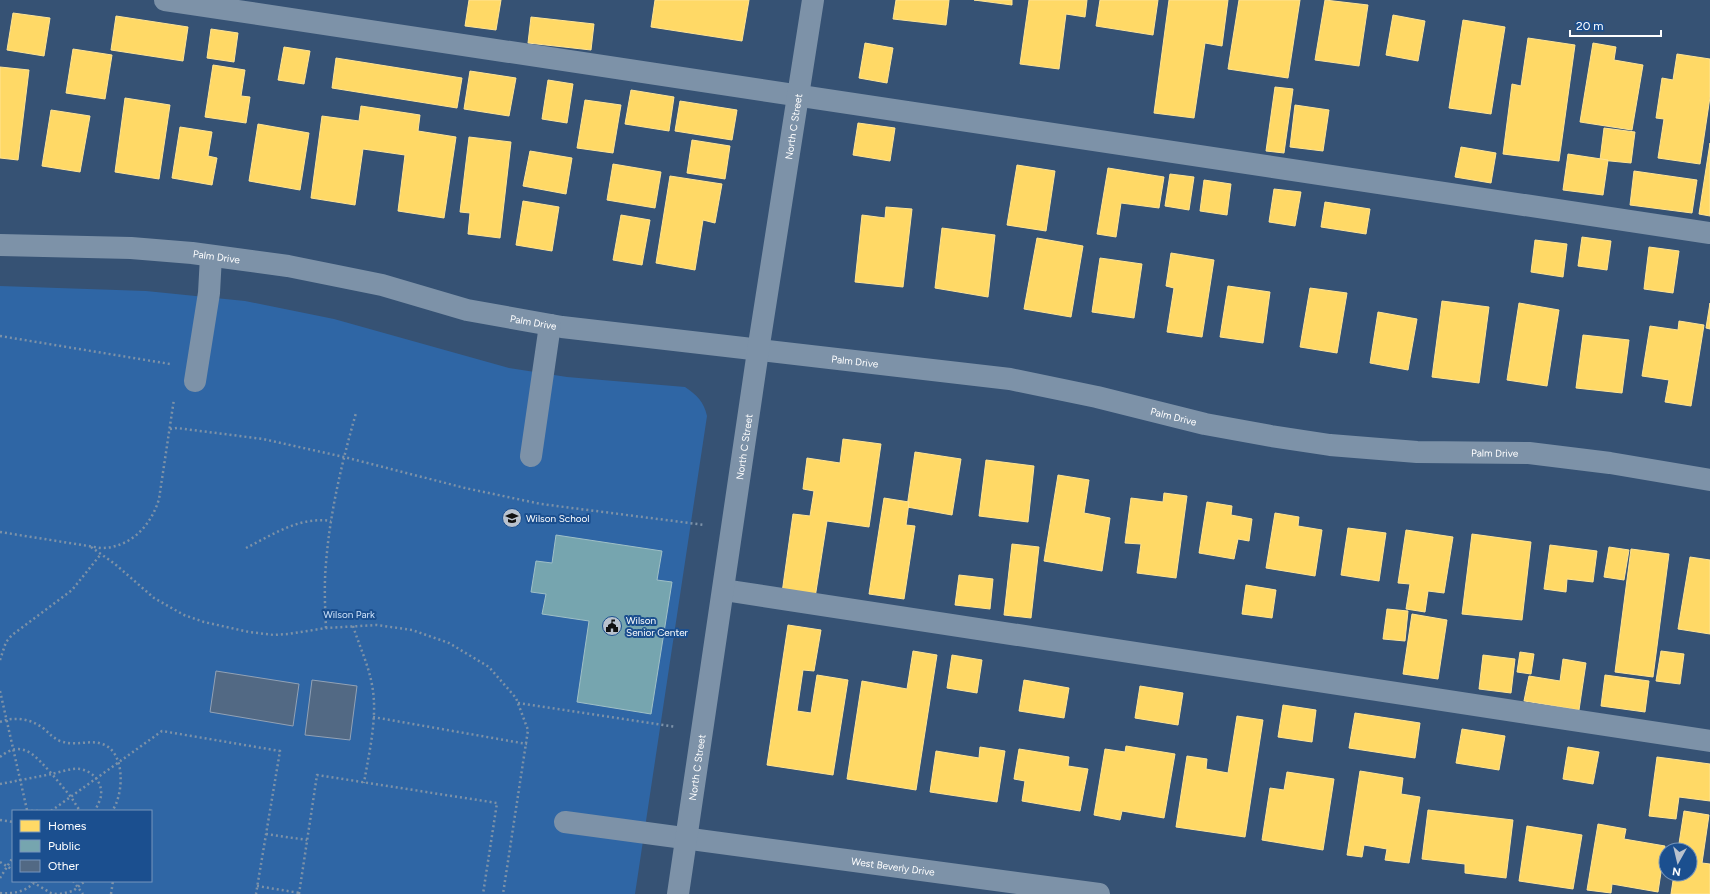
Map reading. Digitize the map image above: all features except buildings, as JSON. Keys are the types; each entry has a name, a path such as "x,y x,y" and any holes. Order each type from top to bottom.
{"street":[{"path":"165,0 1710,233"},
{"name":"North C Street","path":"678,894 733,529 758,351 813,0"},
{"name":"Palm Drive","path":"0,245 131,248 288,266 382,285 467,310 550,325 758,351 809,355 1010,379 1098,397 1205,424 1270,436 1330,445 1417,452 1529,453 1610,463 1710,480"},
{"path":"195,381 209,293 211,256"},
{"path":"531,456 550,325"},
{"path":"724,590 1710,741"},
{"name":"West Beverly Drive","path":"565,822 1099,894"}],"path":[{"path":"0,336 171,364"},
{"path":"0,532 91,547 111,548 126,544 149,522 155,513 159,499 174,397"},
{"path":"326,628 326,563 331,522 344,457 356,413"},
{"path":"170,429 185,429 263,439 344,457 465,488 541,504 733,529"},
{"path":"246,548 298,523 321,520 331,522"},
{"path":"91,547 115,564 154,598 184,615 204,622 249,632 274,635 326,628 377,625 412,630 449,643 489,667 505,684 518,703 528,730 503,894"},
{"path":"0,660 6,642 12,635 72,590 101,554"},
{"path":"353,626 368,668 373,691 373,717 364,782"},
{"path":"0,691 26,810"},
{"path":"518,703 703,730"},
{"path":"373,717 527,744"},
{"path":"0,722 16,719 31,721 42,727 56,739 69,744 97,742 104,744 113,752 118,763 121,786 118,800 113,810"},
{"path":"52,810 162,731 280,751 256,894"},
{"path":"0,757 13,750 26,750 34,754 71,796 79,810"},
{"path":"0,784 74,769 85,770 96,779 100,786 101,797 95,810"},
{"path":"257,886 299,894 317,775 497,803 483,894"},
{"path":"0,820 12,822"},
{"path":"266,834 308,840"},
{"path":"0,878 12,859"},
{"path":"0,862 12,870"},
{"path":"74,882 83,894"},
{"path":"60,894 67,894 78,888 84,882"},
{"path":"111,894 113,882"},
{"path":"0,893 17,893 34,883 51,893 57,894"}],"green space":[{"name":"Wilson Park","path":"0,286 146,291 245,301 334,319 509,368 567,377 685,387 693,393 702,403 707,416 635,894 0,894"}],"place":[{"name":"Wilson School","path":"512,518"},
{"name":"Wilson Senior Center","path":"612,626"}]}
